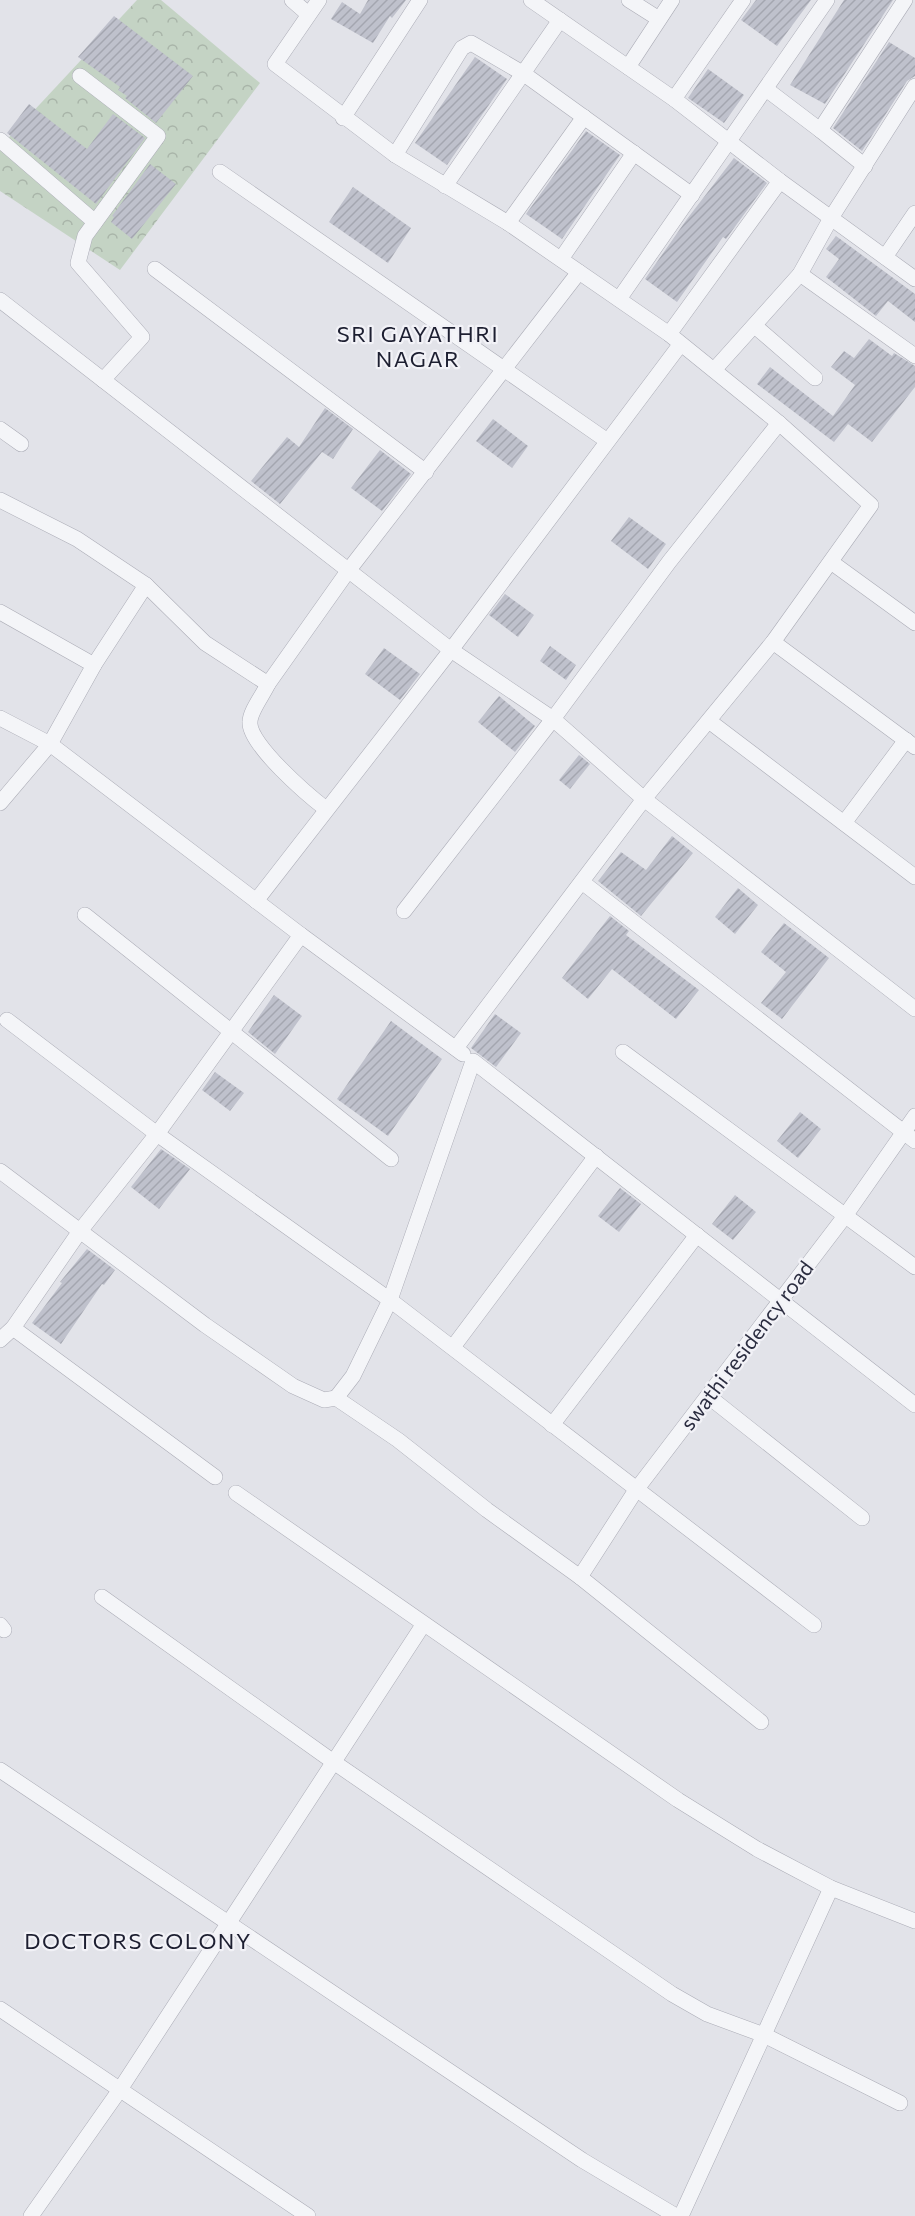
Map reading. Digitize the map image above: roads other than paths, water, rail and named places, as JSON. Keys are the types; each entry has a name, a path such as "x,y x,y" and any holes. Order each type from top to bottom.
{"street":[{"path":"292,0 308,14"},
{"path":"319,0 275,64 394,154 508,223 675,339 779,423 872,505 773,642 644,799 456,1048"},
{"path":"344,118 420,0"},
{"path":"531,0 674,99 780,181 915,279"},
{"path":"629,0 659,19"},
{"path":"628,67 672,0"},
{"path":"674,99 743,0"},
{"path":"619,299 692,195 727,140 766,89 827,0"},
{"path":"820,130 905,0"},
{"path":"445,186 560,20"},
{"path":"394,154 466,44 476,44 524,74 692,195"},
{"path":"80,76 158,136 85,236 78,262 142,337 103,380"},
{"path":"714,370 756,327 800,274 831,218 915,86"},
{"path":"766,89 865,166"},
{"path":"508,223 584,117"},
{"path":"0,140 95,222"},
{"path":"561,259 634,153"},
{"path":"220,172 606,440"},
{"path":"256,901 451,650 606,440 780,181"},
{"path":"885,258 915,213"},
{"path":"155,269 426,472"},
{"path":"326,809 298,788 251,733 249,720 268,684 348,571 579,272"},
{"path":"800,274 915,356"},
{"path":"3,308 103,380 451,650 553,719 644,799 915,1009"},
{"path":"756,327 814,378"},
{"path":"404,911 553,719 669,562 779,423"},
{"path":"0,429 21,444"},
{"path":"0,500 77,539 146,585 205,643 268,684"},
{"path":"831,562 915,623"},
{"path":"0,803 50,744 94,665 146,585"},
{"path":"0,612 94,665"},
{"path":"773,642 910,744 844,823"},
{"path":"0,717 50,744 301,935 472,1060 915,1405"},
{"path":"709,721 915,877"},
{"path":"582,882 909,1136"},
{"path":"85,915 230,1033 391,1159"},
{"path":"0,1340 13,1328 80,1231 157,1134 301,935"},
{"path":"7,1020 157,1134 453,1347 814,1625"},
{"path":"623,1052 915,1267"},
{"path":"0,1171 205,1325 294,1386 324,1400 336,1398 353,1376 390,1300 472,1060"},
{"name":"swathi residency road","path":"580,1577 636,1490 845,1216 909,1136 915,1116"},
{"path":"453,1347 596,1156"},
{"path":"552,1425 697,1235"},
{"path":"13,1328 215,1477"},
{"path":"708,1396 862,1518"},
{"path":"336,1398 398,1440 487,1510 580,1577 761,1722"},
{"path":"236,1493 678,1800 757,1849 831,1888 915,1921"},
{"path":"102,1597 335,1763 672,1994 706,2014 764,2035 900,2103"},
{"path":"31,2216 119,2091 423,1625"},
{"path":"0,1770 582,2160 676,2216"},
{"path":"681,2216 831,1888"},
{"path":"0,2009 308,2216"}],"district":[{"name":"SRI GAYATHRI NAGAR","path":"418,346"},
{"name":"DOCTORS COLONY","path":"138,1940"}]}
